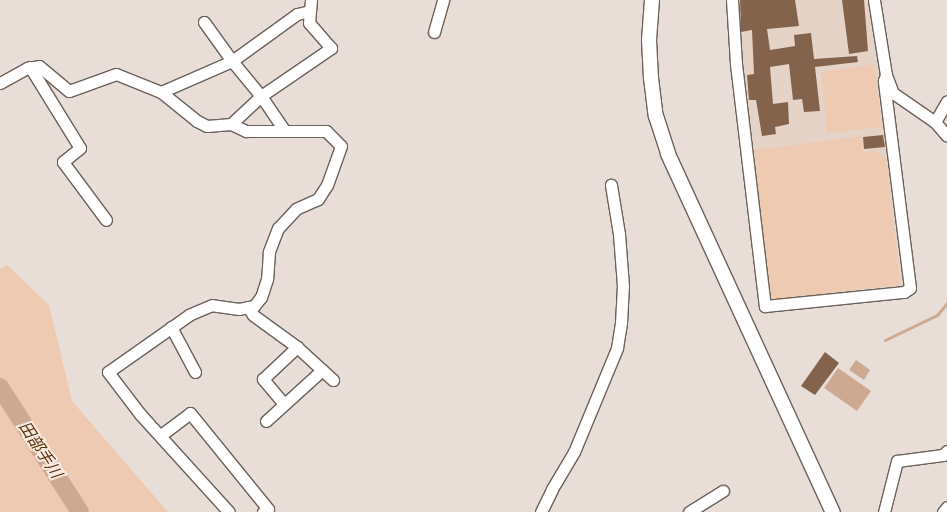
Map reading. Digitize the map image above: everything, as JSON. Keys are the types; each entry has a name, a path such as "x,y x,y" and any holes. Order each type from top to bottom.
{"street":[{"path":"434,32 443,0"},
{"path":"652,0 649,40 652,78 656,116 668,154 833,512"},
{"path":"732,0 736,64 765,306 904,292 910,288 884,81 886,75"},
{"path":"874,0 886,75 893,93 935,122 947,136"},
{"path":"161,92 232,61 310,6"},
{"path":"231,124 261,96 331,48 309,23 310,6"},
{"path":"204,22 232,61 261,96 284,130"},
{"path":"0,83 30,67 39,66 69,91 116,74 161,92 197,122 207,126 231,124 246,131 326,131 341,146 328,185 318,199 296,208 278,228 269,252 267,279 262,297 254,306 239,309 212,305 189,315 108,372 140,414 229,512"},
{"path":"30,67 80,148 64,162 106,220"},
{"path":"935,122 947,101"},
{"path":"541,512 574,452 617,348 621,323 623,286 619,234 611,185"},
{"path":"248,307 253,315 297,347 333,380"},
{"path":"171,327 195,372"},
{"path":"284,404 263,380 297,347"},
{"path":"266,421 322,370"},
{"path":"161,435 190,412 268,509 263,512"},
{"path":"884,512 898,461 943,455 947,451"},
{"path":"690,512 723,491"},
{"path":"943,512 947,507"}],"shaded area":[{"path":"733,0 872,0 906,283 902,288 770,302"},
{"path":"874,64 882,127 827,133 821,72"},
{"path":"861,136 863,152 875,151 886,159 900,281 898,285 771,300 768,296 754,150"},
{"path":"7,265 49,305 72,401 168,512 0,512 0,269"},
{"path":"856,360 870,370 864,380 849,370"},
{"path":"838,368 871,391 857,411 824,388"}],"building":[{"path":"740,0 795,0 799,26 767,29 770,50 795,46 794,35 811,33 814,59 857,56 858,62 815,67 820,111 804,112 802,99 793,100 789,64 770,67 773,104 788,102 789,124 775,127 776,134 762,136 756,100 749,100 747,75 754,74 752,30 741,32"},
{"path":"842,0 864,0 868,51 849,54"},
{"path":"883,135 885,147 864,149 863,137"},
{"path":"825,352 839,363 815,395 801,386"}],"waterway":[{"path":"885,340 937,315 947,303"},
{"name":"田部手川","path":"0,387 80,512"}]}
